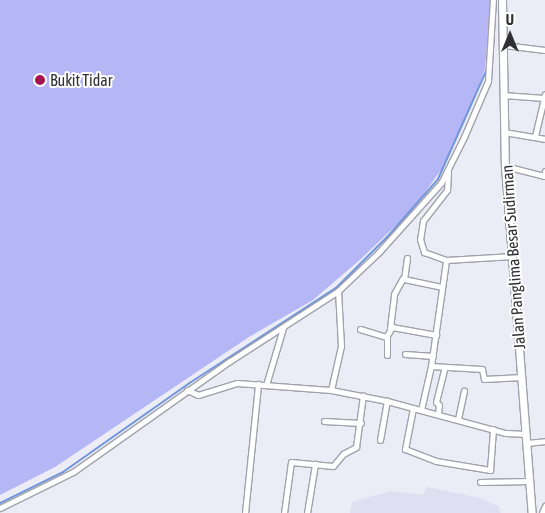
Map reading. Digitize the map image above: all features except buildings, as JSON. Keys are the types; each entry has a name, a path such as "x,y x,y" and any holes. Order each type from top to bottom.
{"main road":[{"name":"Jalan Panglima Besar Sudirman","path":"502,0 504,132 532,513"}],"street":[{"path":"0,508 66,476 187,390 338,291 421,208 448,171 488,81 493,0"},
{"path":"504,45 545,50"},
{"path":"504,95 544,96 535,136"},
{"path":"504,132 545,139"},
{"path":"506,166 545,175"},
{"path":"448,171 447,190 423,221 420,239 428,255 446,260 512,256"},
{"path":"386,355 394,294 403,278 407,258"},
{"path":"421,410 432,366 446,260"},
{"path":"403,278 409,282 441,287"},
{"path":"331,390 340,346 338,291"},
{"path":"266,385 283,327"},
{"path":"390,328 436,334"},
{"path":"360,329 387,337"},
{"path":"405,354 433,356"},
{"path":"432,366 482,369 484,379 522,377"},
{"path":"438,414 439,404 436,402 445,367"},
{"path":"187,390 198,394 226,384 258,384 331,390 363,395 458,418 493,429 526,434"},
{"path":"245,513 258,384"},
{"path":"458,418 464,391"},
{"path":"284,513 291,462 333,466 343,454 356,447 363,395"},
{"path":"380,440 387,401"},
{"path":"413,408 406,451 436,461 490,470 493,429"},
{"path":"324,421 360,422"},
{"path":"527,443 545,441"},
{"path":"307,513 315,464"},
{"path":"480,482 530,481"},
{"path":"542,513 545,506"}],"shaded area":[{"path":"0,0 491,0 485,69 470,109 443,167 413,209 362,258 313,300 249,337 55,467 0,495"},
{"path":"427,487 480,498 498,506 501,513 350,513 352,502 391,491 423,495"}],"waterway":[{"path":"0,503 63,472 188,384 336,288 389,235 438,179 486,71"}],"place":[{"name":"Bukit Tidar","path":"40,80"}]}
